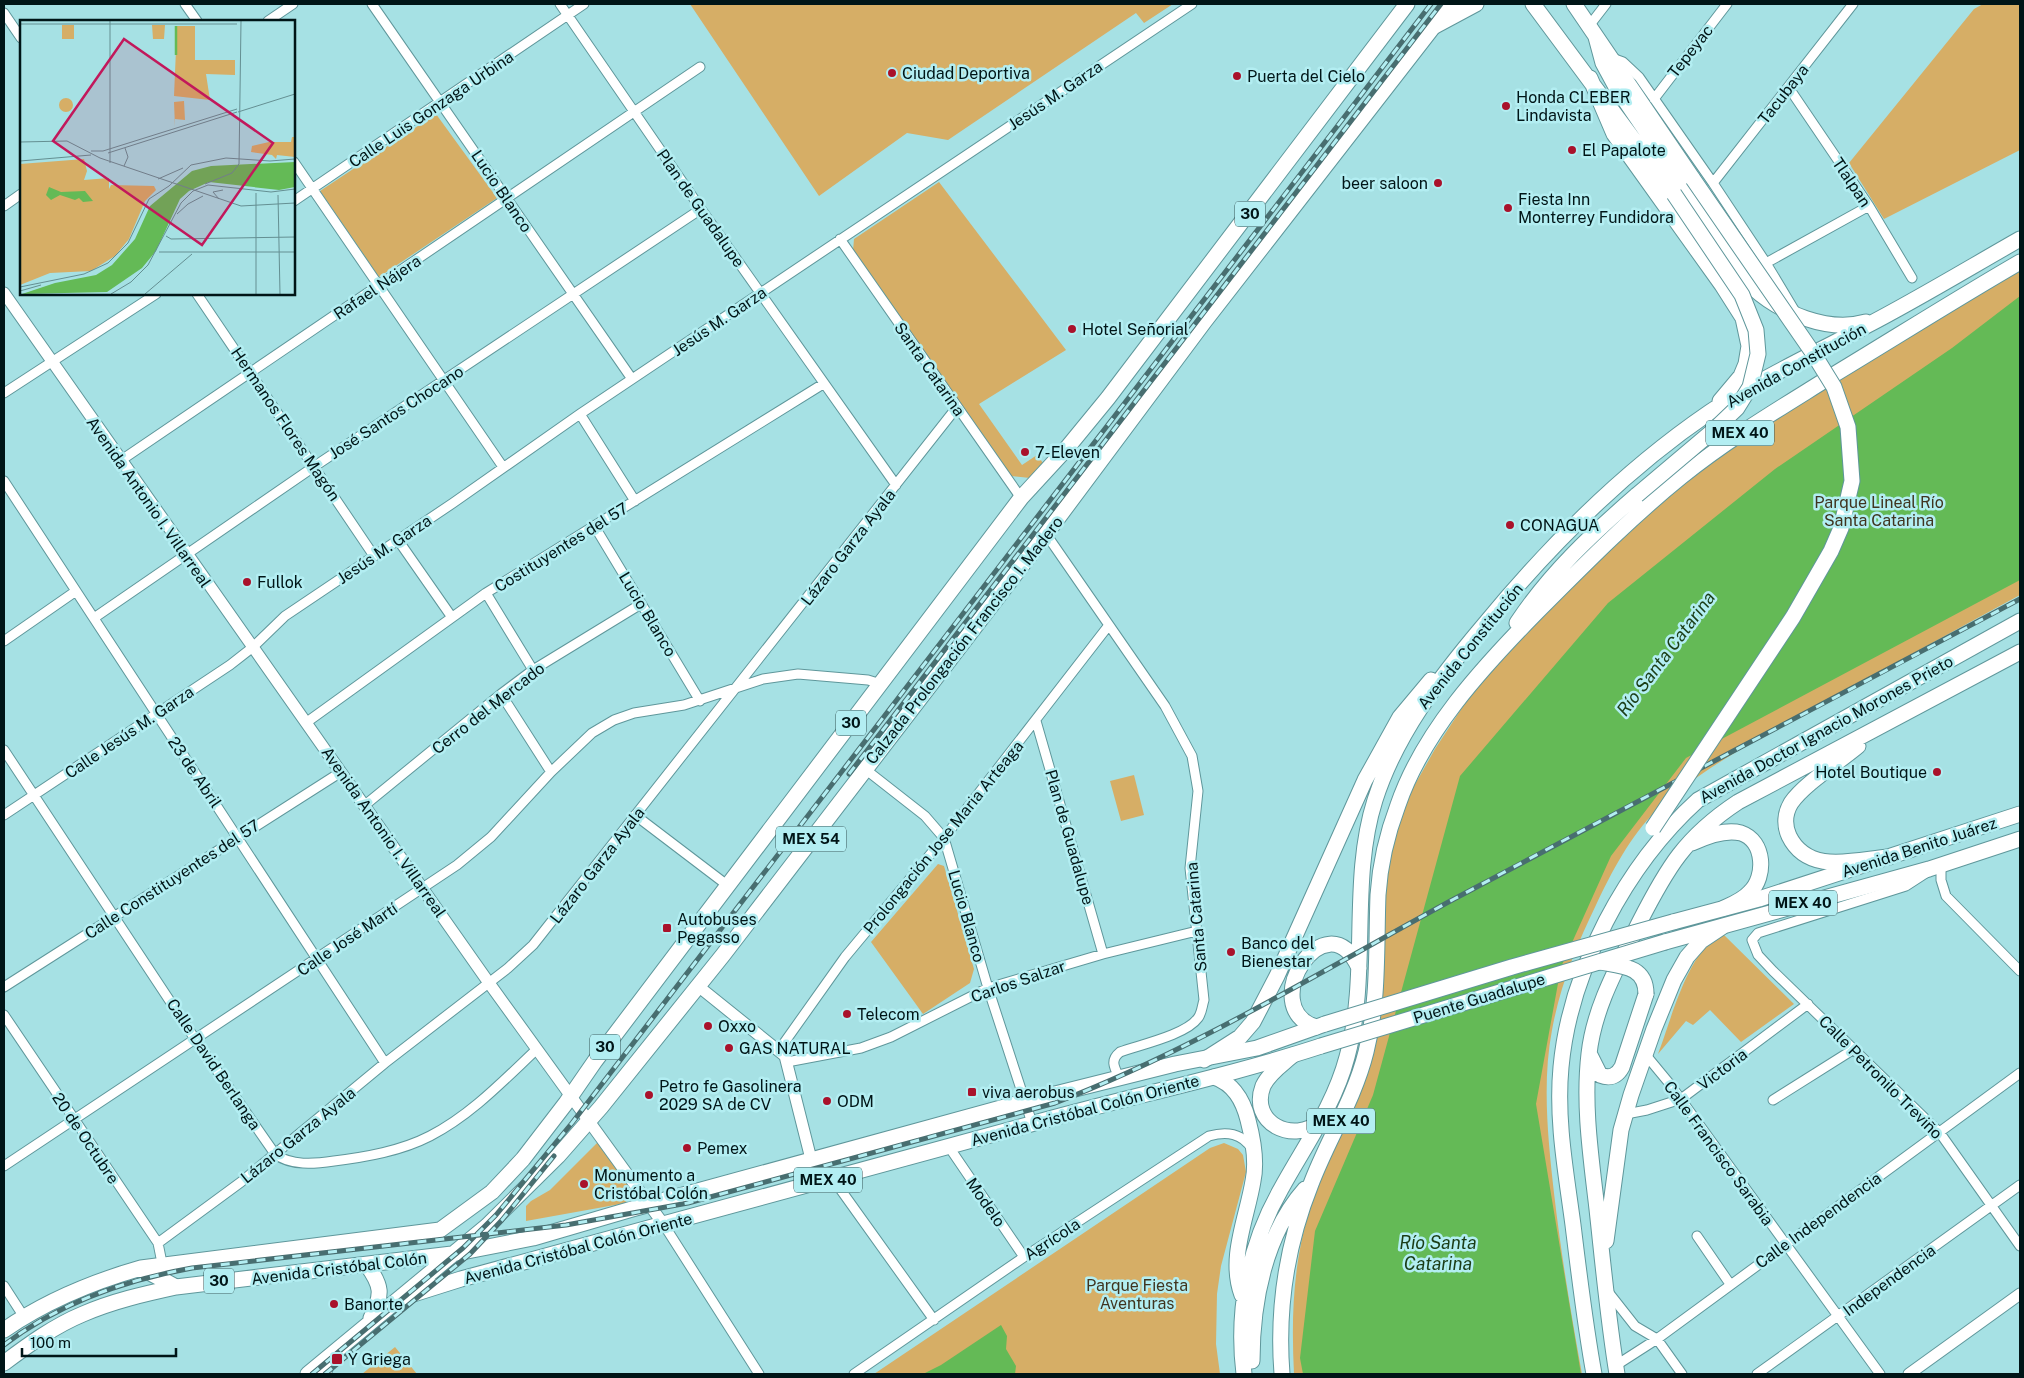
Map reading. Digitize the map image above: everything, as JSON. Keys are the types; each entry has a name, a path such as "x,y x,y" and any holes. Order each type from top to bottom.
{"main road":[{"name":"30","path":"571,1094 1021,498 1067,448 1108,398 1407,4"},
{"name":"Calzada Prolongación Francisco I. Madero","path":"452,1254 487,1226 558,1156 698,986 1451,4"},
{"path":"1435,26 1476,4"},
{"path":"1497,654 1550,577 1601,526 1714,430 1737,408 1750,388 1758,354 1756,330 1748,307 1674,194 1590,78 1548,26 1534,11 1523,4"},
{"path":"1533,4 1548,26"},
{"path":"1574,4 1813,353 1834,388 1848,428 1852,481 1841,528 1831,551 1803,600 1653,828 1640,864"},
{"path":"1593,32 1603,63 1616,87 1742,274 1762,296 1785,310 1819,321 1842,325 1857,324 1884,316"},
{"path":"1590,78 1614,134 1722,285 1743,318 1749,346 1746,364 1736,382 1711,412"},
{"name":"Avenida Constitución","path":"1244,1374 1242,1349 1244,1300 1250,1266 1263,1226 1281,1187 1322,1120 1348,1055 1360,969 1366,841 1375,799 1391,759 1412,722 1456,660 1523,580 1594,507 1658,452 1711,412 1749,388 1884,316 2020,239"},
{"name":"Avenida Constitución","path":"1282,1374 1282,1318 1287,1269 1297,1225 1312,1182 1351,1098 1366,1053 1377,978 1378,893 1382,862 1394,814 1413,768 1437,728 1497,654 1637,513 1698,464 1733,437 2020,262"},
{"name":"Avenida Doctor Ignacio Morones Prieto","path":"1594,1374 1560,1130 1561,1066 1567,1025 1586,967 1616,905 1640,864 1679,817 1704,796 2020,620"},
{"name":"Avenida Doctor Ignacio Morones Prieto","path":"1616,1370 1604,1287 1587,1101 1589,1052 1608,986 1666,872 1682,849 1712,820 1738,802 1877,730 2020,652"},
{"path":"1204,1060 1240,1037 1252,1022 1276,976 1365,780 1388,738 1422,689 1456,660"},
{"path":"1877,730 1792,802 1787,811 1786,830 1800,852 1809,859 1833,862 1889,858"},
{"name":"Avenida Benito Juárez","path":"1673,922 1889,858 2020,814"},
{"path":"1682,849 1702,839 1726,832 1741,833 1748,837 1756,847 1762,862 1760,879 1750,893 1724,908"},
{"path":"1935,867 1951,838"},
{"name":"Avenida Benito Juárez","path":"1665,942 1935,867 2020,839"},
{"name":"Puente Guadalupe","path":"1321,1026 1512,967 1673,922"},
{"path":"1603,1262 1616,1156 1626,1114 1645,1054 1674,980 1687,957 1701,941 1722,927"},
{"name":"Puente Guadalupe","path":"1293,1055 1517,985 1665,942"},
{"path":"1321,1026 1300,1019 1293,1005 1294,980 1301,964 1320,947 1333,944 1349,951 1360,969"},
{"path":"1589,1052 1600,1075 1609,1077 1617,1074 1622,1066 1646,994 1644,981 1634,969 1600,962"},
{"name":"Avenida Cristóbal Colón Oriente","path":"452,1254 533,1238 811,1159 1023,1102 1119,1077 1257,1048 1321,1026"},
{"path":"1293,1055 1271,1075 1263,1086 1261,1099 1264,1112 1277,1127 1290,1132 1310,1129 1322,1120"},
{"name":"Avenida Cristóbal Colón Oriente","path":"394,1301 443,1285 1032,1123 1293,1055"},
{"path":"1214,1077 1227,1083 1242,1100 1254,1151 1254,1180 1236,1263 1238,1286 1244,1300"},
{"name":"Avenida Cristóbal Colón","path":"4,1330 24,1316 78,1289 162,1263 440,1230 492,1192 523,1159 571,1094"},
{"path":"1251,1374 1256,1310 1269,1253 1288,1209 1312,1182"},
{"name":"Avenida Cristóbal Colón","path":"4,1364 33,1342 81,1314 131,1297 176,1287 452,1254"},
{"name":"MEX 54","path":"308,1374 452,1254"},
{"path":"366,1265 379,1282 380,1290 378,1300 368,1323"},
{"path":"141,1268 176,1287"}],"street":[{"path":"185,4 196,20"},
{"path":"269,20 293,4"},
{"name":"Lucio Blanco","path":"372,4 632,379"},
{"name":"Plan de Guadalupe","path":"560,4 823,384 896,485"},
{"name":"Calle Luis Gonzaga Urbina","path":"295,200 442,103 584,4"},
{"name":"Jesús M. Garza","path":"253,647 285,616 580,414 1192,4"},
{"path":"1593,32 1606,4"},
{"name":"Tepeyac","path":"1654,99 1727,4"},
{"name":"Tacubaya","path":"1713,183 1853,4"},
{"path":"4,13 20,37"},
{"path":"1609,57 1630,68 1654,99 1713,183 1766,263 1796,313"},
{"name":"Rafael Nájera","path":"120,461 700,67"},
{"name":"Tlalpan","path":"1789,88 1868,206 1912,278"},
{"path":"295,164 503,467"},
{"path":"4,206 20,195"},
{"path":"1766,263 1868,206"},
{"name":"José Santos Chocano","path":"94,618 315,466 574,296 701,209"},
{"name":"Santa Catarina","path":"840,239 1021,498"},
{"name":"Avenida Antonio I. Villarreal","path":"4,293 120,461 307,722 490,983 590,1119 664,1225 759,1374"},
{"path":"4,393 154,295"},
{"name":"Hermanos Flores Magón","path":"198,295 252,371 374,556"},
{"name":"Costituyentes del 57","path":"307,722 486,592 595,527 823,384"},
{"name":"Lázaro Garza Ayala","path":"158,1242 275,1154 385,1063 490,983 523,955 546,931 957,407"},
{"path":"580,414 635,501"},
{"name":"23 de Abril","path":"4,481 385,1063"},
{"name":"Lucio Blanco","path":"595,527 700,701"},
{"name":"Santa Catarina","path":"1046,534 1165,706 1192,756 1198,791 1190,868 1204,1000 1198,1018 1184,1029 1120,1052 1114,1059 1113,1064 1119,1077"},
{"path":"398,540 451,616"},
{"path":"4,641 76,591"},
{"path":"486,592 533,670"},
{"name":"Cerro del Mercado","path":"365,805 500,694 533,670 642,604"},
{"name":"Prolongación Jose Maria Arteaga","path":"779,1050 846,957 944,838 1109,625"},
{"name":"Calle Jesús M. Garza","path":"4,815 253,647"},
{"name":"Calle José Martí","path":"4,1166 318,959 480,848 551,772 592,733 614,720 634,713 700,701 763,679 798,674 868,680 881,684"},
{"path":"500,694 551,772"},
{"name":"Plan de Guadalupe","path":"1036,721 1103,954"},
{"name":"Calle David Berlanga","path":"4,750 115,915 195,1039 275,1154"},
{"name":"Lucio Blanco","path":"864,769 925,816 944,838 1023,1102 1032,1123"},
{"name":"Calle Constituyentes del 57","path":"4,987 341,772"},
{"path":"636,815 727,885"},
{"path":"1935,867 1946,896 2020,971"},
{"name":"Calle Petronilo Treviño","path":"1935,867 1918,880 1906,886 1758,933 1752,940 1758,955 1765,963 1940,1133 2020,1246"},
{"name":"Carlos Salzar","path":"788,1062 861,1048 891,1037 988,988 1103,954 1197,931"},
{"path":"698,986 779,1050 788,1062 811,1159"},
{"name":"Victoria","path":"1626,1114 1647,1110 1681,1099 1808,1004"},
{"name":"20 de Octubre","path":"4,1015 73,1120 158,1242 162,1263"},
{"path":"275,1154 282,1160 296,1163 319,1163 353,1159 393,1150 430,1136 463,1115 484,1098 537,1049"},
{"path":"1772,1100 1854,1049"},
{"name":"Calle Francisco Sarabia","path":"1645,1054 1681,1099 1880,1374"},
{"name":"Calle Independencia","path":"1616,1370 1730,1284 2020,1073"},
{"name":"Agrícola","path":"854,1374 1024,1257 1210,1136 1224,1132 1237,1135 1254,1151"},
{"name":"Modelo","path":"948,1147 1024,1257"},
{"path":"833,1179 934,1320"},
{"name":"Independencia","path":"1757,1374 2020,1185"},
{"path":"1696,1236 1730,1284"},
{"path":"4,1286 24,1316"},
{"path":"1604,1287 1635,1326 1657,1339 1682,1374"},
{"path":"1909,1374 2020,1294"},
{"path":"325,1374 333,1354"}],"green space":[{"name":"Ciudad Deportiva","path":"690,4 1173,4 1144,23 1136,13 948,140 907,133 819,196"},
{"path":"1983,4 2020,4 2020,150 1884,219 1849,163 1974,9"},
{"path":"436,114 497,198 379,277 320,191"},
{"path":"939,182 1066,350 979,404 1022,465 1037,455 1043,463 1030,478 1011,476 853,251 854,239"},
{"name":"Río Santa Catarina","path":"2020,268 2020,595 1752,742 1712,767 1673,795 1638,831 1622,855 1576,950 1564,981 1552,1030 1547,1070 1547,1111 1557,1216 1566,1284 1582,1374 1294,1374 1293,1308 1301,1243 1313,1200 1357,1094 1389,861 1400,811 1435,749 1473,691 1589,559 1739,440"},
{"path":"1134,775 1144,815 1121,821 1110,781"},
{"path":"938,864 944,866 974,969 970,983 923,1014 871,942"},
{"path":"1723,934 1794,1004 1741,1042 1710,1010 1693,1025 1686,1021 1658,1054 1690,969 1711,942"},
{"path":"598,1142 630,1188 626,1203 526,1221 526,1206 550,1190"},
{"name":"Parque Fiesta Aventuras","path":"1224,1143 1238,1149 1243,1155 1246,1172 1221,1266 1217,1294 1216,1344 1220,1374 874,1374 1210,1148"},
{"path":"395,1347 417,1374 362,1374"}],"water":[{"name":"Río Santa Catarina","path":"2020,296 2020,580 1686,758 1611,856 1561,967 1536,1104 1581,1374 1303,1374 1300,1358 1315,1231 1373,1095 1460,776 1608,603 1775,469 1952,348"},
{"path":"1001,1325 1007,1336 1006,1349 1016,1366 1015,1374 923,1374 941,1365"}],"railway":[{"path":"312,1374 463,1248 496,1215 572,1123 1431,4"},
{"path":"849,774 1441,4"},
{"path":"4,1345 25,1330 70,1305 142,1279 167,1273 192,1268 566,1225 688,1203 1055,1103 1158,1059 1258,1008 1454,899 2020,599"},
{"path":"325,1374 470,1254 502,1220 554,1156"}],"place":[{"name":"Ciudad Deportiva","path":"892,73"},
{"name":"Puerta del Cielo","path":"1237,76"},
{"name":"Honda CLEBER Lindavista","path":"1506,106"},
{"name":"El Papalote","path":"1572,150"},
{"name":"beer saloon","path":"1438,183"},
{"name":"Fiesta Inn Monterrey Fundidora","path":"1508,208"},
{"name":"Hotel Señorial","path":"1072,329"},
{"name":"7-Eleven","path":"1025,452"},
{"name":"CONAGUA","path":"1510,525"},
{"name":"Fullok","path":"247,582"},
{"name":"Hotel Boutique","path":"1937,772"},
{"name":"Autobuses Pegasso","path":"667,928"},
{"name":"Banco del Bienestar","path":"1231,952"},
{"name":"Telecom","path":"847,1014"},
{"name":"Oxxo","path":"708,1026"},
{"name":"GAS NATURAL","path":"729,1048"},
{"name":"viva aerobus","path":"972,1092"},
{"name":"Petro fe Gasolinera 2029 SA de CV","path":"649,1095"},
{"name":"ODM","path":"827,1101"},
{"name":"Pemex","path":"687,1148"},
{"name":"Monumento a Cristóbal Colón","path":"584,1184"},
{"name":"Banorte","path":"334,1304"},
{"name":"Y Griega","path":"337,1359"}],"park label":[{"name":"Parque Lineal Río Santa Catarina","path":"1879,511"}]}
